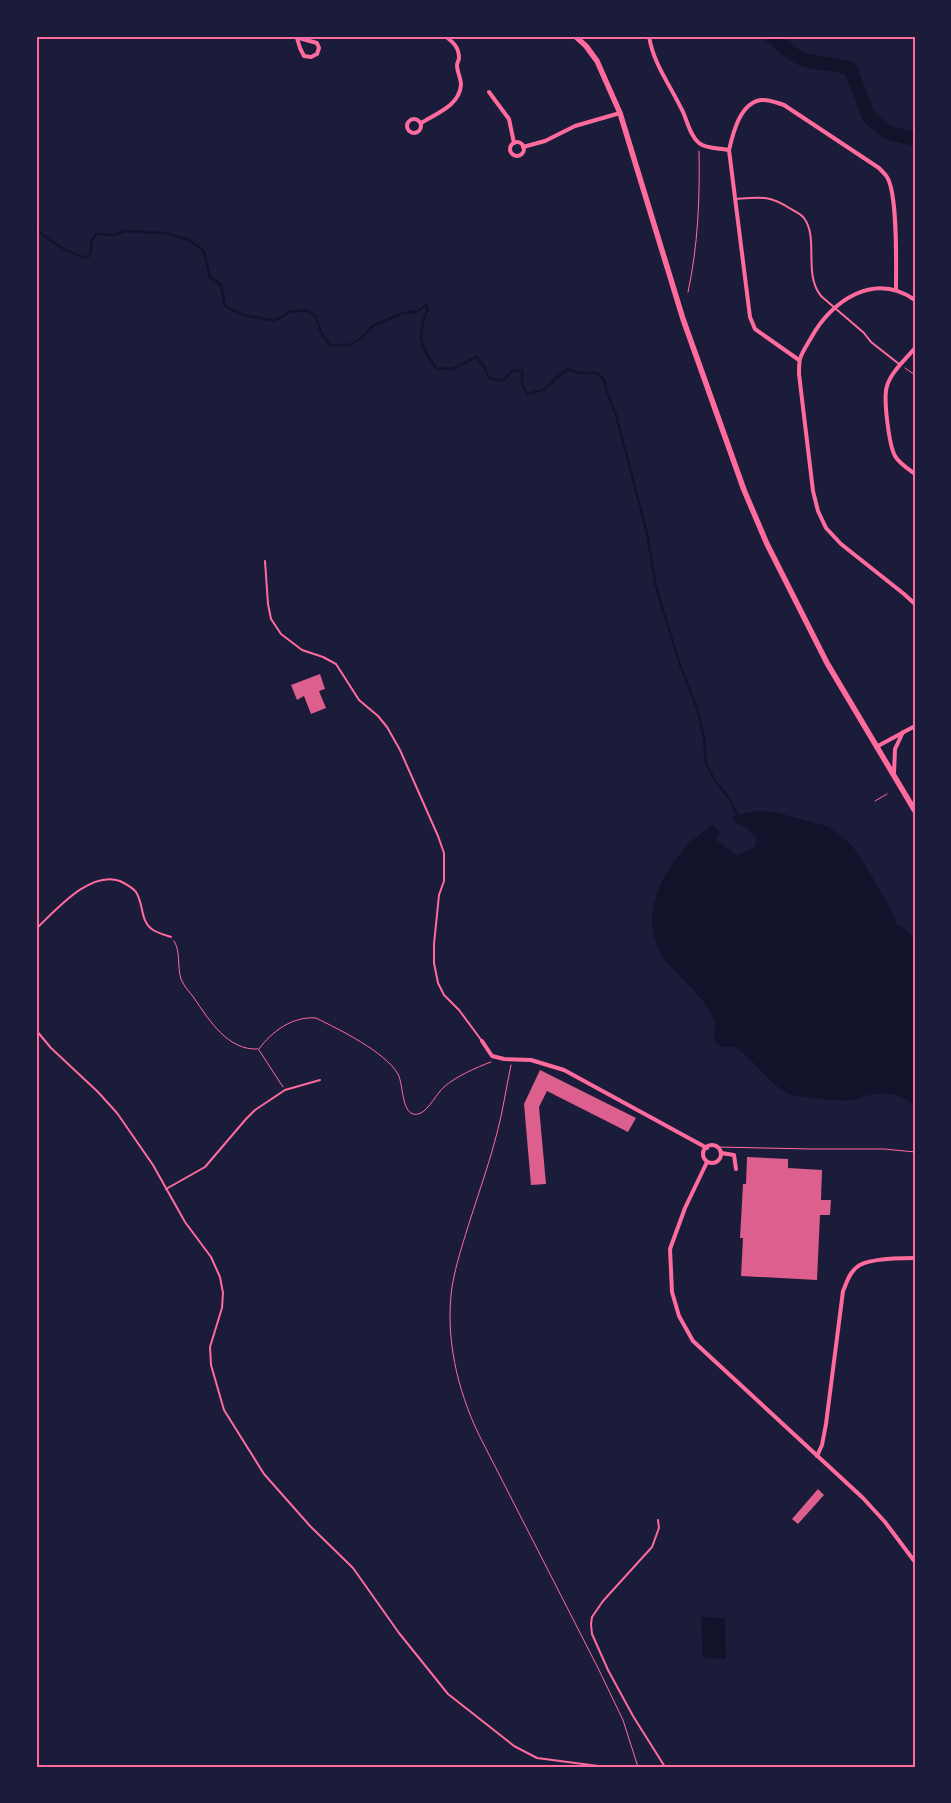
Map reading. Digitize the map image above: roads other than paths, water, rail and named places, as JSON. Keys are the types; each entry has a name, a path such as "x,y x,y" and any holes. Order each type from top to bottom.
{"main road":[{"path":"575,36 586,46 597,61 620,114 676,298 744,490 767,544 827,664 915,812"}],"street":[{"path":"420,123 452,104 459,94 461,82 457,65 458,51 452,41 445,36"},
{"path":"650,36 651,46 661,72 699,143 729,150"},
{"path":"295,37 317,43 319,48 317,54 312,57 304,56 295,37"},
{"path":"489,92 509,118 514,143 510,148 510,152 514,156 518,156 522,154 523,147"},
{"path":"799,360 755,330 750,317 729,150 741,114 754,102 769,100 784,105 879,168 888,178 891,189 896,252 896,290"},
{"path":"523,147 545,141 576,126 620,114"},
{"path":"514,143 520,143 523,147"},
{"path":"915,300 896,290 887,288 872,289 855,294 835,307 818,325 799,360 811,472 818,511 826,528 841,544 915,604"},
{"path":"915,348 887,386 886,404 891,444 895,456 915,474"},
{"path":"876,747 915,726"},
{"path":"894,778 895,749 903,732"},
{"path":"482,1041 492,1056 512,1060 531,1060 564,1070 628,1107 707,1148 717,1147 721,1154"},
{"path":"707,1148 704,1155 708,1162"},
{"path":"708,1162 718,1161 721,1154"},
{"path":"721,1154 734,1155 736,1169"},
{"path":"708,1162 685,1208 670,1249 672,1292 679,1316 693,1341 862,1498 879,1516 915,1562"},
{"path":"817,1456 822,1445 826,1424 843,1291 849,1276 858,1266 870,1261 915,1258"}],"lane":[{"path":"735,199 764,197 777,200 802,216 809,228 815,289 864,333 871,342 901,365"},
{"path":"265,561 271,619 281,634 302,650 323,657 336,664 359,700 378,716 387,727 400,750 444,853 444,881 439,895 434,944 434,963 438,983 444,995 459,1010 482,1041"},
{"path":"36,929 78,891 93,882 116,880 136,892 147,925 153,931 171,937"},
{"path":"36,1030 51,1048 98,1092 117,1113 153,1165 185,1222 211,1257 220,1277 223,1293 222,1308 209,1353 211,1365 224,1410 264,1474 310,1526 353,1568 399,1633 448,1694 514,1746 537,1758 606,1767"},
{"path":"166,1189 196,1174 205,1167 246,1119 285,1090 320,1080"},
{"path":"658,1520 659,1528 652,1547 602,1601 592,1617 591,1624 592,1634 608,1670 633,1716 665,1767"}],"waterway":[{"path":"771,36 800,58 812,62 850,68 869,117 889,133 915,139"},
{"path":"36,228 59,246 86,258 90,255 92,241 96,234 114,235 125,231 165,233 189,240 204,251 210,277 221,285 225,306 243,315 274,321 290,312 305,310 316,316 321,333 330,345 350,345 360,339 373,326 400,314 418,311 426,305 428,308 422,325 422,340 426,353 436,368 452,369 476,357 483,365 489,378 503,381 513,370 522,371 522,385 527,394 543,390 567,369 580,373 597,373 604,380 616,415 647,533 656,587 679,662 697,708 704,738 706,763 715,781 730,799 737,814"}]}
